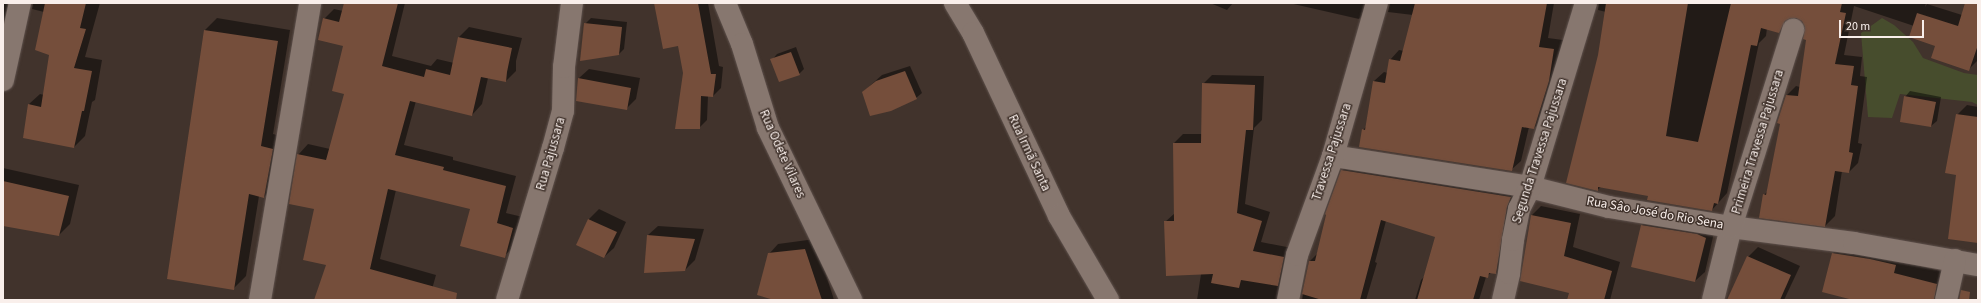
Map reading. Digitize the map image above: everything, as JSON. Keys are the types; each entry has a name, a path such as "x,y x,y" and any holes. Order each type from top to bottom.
{"street":[{"path":"3,80 20,3"},
{"path":"260,300 310,3"},
{"name":"Rua Pajussara","path":"508,300 563,110 564,67 572,3"},
{"name":"Rua Odete Vilares","path":"725,3 742,44 768,128 851,300"},
{"name":"Rua Irmã Santa","path":"955,3 973,33 1060,216 1108,300"},
{"name":"Travessa Pajussara","path":"1288,300 1297,255 1333,156 1377,3"},
{"name":"Segunda Travessa Pajussara","path":"1503,300 1509,273 1519,209 1530,187 1586,3"},
{"name":"Primeira Travessa Pajussara","path":"1713,300 1731,227 1793,30"},
{"name":"Rua Sâo José do Rio Sena","path":"1333,156 1530,187 1609,207 1731,227 1854,244 1978,265"},
{"path":"1946,300 1955,260"}],"green space":[{"path":"1882,18 1894,25 1913,42 1923,58 1964,73 1978,75 1978,105 1972,102 1900,94 1892,118 1868,117 1861,33"}],"building":[{"path":"45,3 86,3 80,28 86,29 74,68 92,71 84,111 82,111 74,148 23,138 28,104 41,107 49,55 35,50"},
{"path":"344,3 398,3 382,66 424,77 426,69 450,75 458,37 512,48 506,82 481,77 472,116 410,101 395,155 444,167 443,170 506,186 497,223 513,228 505,258 460,246 470,209 388,189 370,269 457,293 456,300 314,300 326,265 303,260 314,209 289,204 297,154 326,160 344,94 332,91 343,46 318,40 323,18 339,22"},
{"path":"654,3 698,3 711,74 716,74 713,97 701,96 700,129 675,129 683,73 678,46 663,49"},
{"path":"1415,3 1547,3 1539,47 1554,49 1549,81 1534,129 1522,127 1512,171 1359,147 1362,129 1365,130 1373,81 1385,83 1389,59 1400,61"},
{"path":"1606,3 1688,3 1666,136 1698,142 1731,3 1842,3 1840,12 1846,13 1835,64 1854,66 1851,85 1858,86 1849,152 1853,153 1849,173 1835,171 1825,227 1759,218 1763,194 1766,195 1780,124 1777,123 1786,95 1798,96 1806,40 1803,39 1805,27 1802,21 1796,18 1791,18 1785,21 1779,33 1761,28 1757,46 1751,45 1718,204 1714,203 1712,211 1647,200 1648,196 1598,187 1598,191 1566,183 1598,55"},
{"path":"1965,3 1978,3 1978,45 1969,71 1931,58 1935,46 1909,37 1917,13 1958,26"},
{"path":"584,23 622,27 619,55 580,61"},
{"path":"204,30 278,41 261,146 273,149 264,198 249,194 234,290 167,279"},
{"path":"791,52 800,75 779,82 770,59"},
{"path":"905,71 917,99 891,111 870,116 862,92 876,81"},
{"path":"578,78 631,88 627,110 576,101"},
{"path":"1202,83 1255,85 1253,130 1246,130 1237,213 1262,221 1253,251 1284,257 1278,286 1241,280 1239,288 1211,283 1213,274 1166,276 1164,221 1174,221 1173,143 1201,143"},
{"path":"1904,96 1936,102 1931,127 1900,122"},
{"path":"1956,114 1978,117 1978,243 1948,239 1956,175 1945,173"},
{"path":"1341,170 1511,197 1507,207 1496,274 1489,273 1488,278 1480,276 1473,300 1417,300 1435,237 1381,220 1360,300 1322,300 1302,294 1309,261 1315,261 1325,214"},
{"path":"3,181 69,196 59,236 3,226"},
{"path":"1531,215 1571,223 1564,256 1612,271 1604,300 1567,300 1569,293 1520,281"},
{"path":"588,219 617,232 604,258 576,245"},
{"path":"1641,225 1697,234 1706,238 1695,282 1631,267"},
{"path":"647,235 695,239 685,271 644,273"},
{"path":"805,249 822,300 774,300 757,295 768,253"},
{"path":"1832,253 1896,265 1894,273 1937,284 1934,300 1853,300 1822,292"},
{"path":"1747,256 1791,275 1780,300 1727,300"},
{"path":"1961,290 1970,292 1969,300 1959,300"}]}
